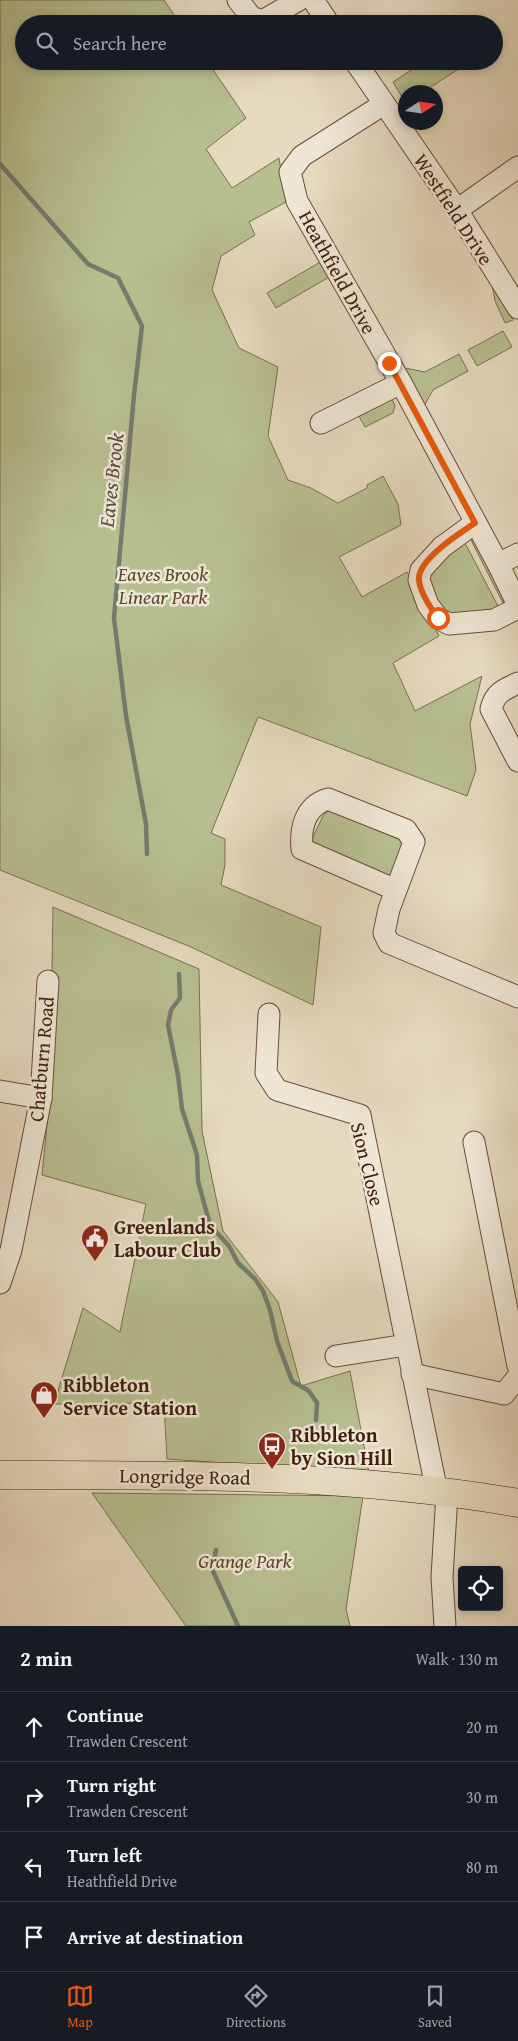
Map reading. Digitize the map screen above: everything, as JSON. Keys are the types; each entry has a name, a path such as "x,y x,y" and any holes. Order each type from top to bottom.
{"main road":[{"name":"Longridge Road","path":"0,1475 186,1474 321,1479 518,1503"}],"street":[{"path":"238,0 250,15"},
{"path":"273,15 299,0"},
{"path":"313,0 323,15"},
{"name":"Westfield Drive","path":"361,70 458,210 518,308"},
{"name":"Heathfield Drive","path":"384,104 302,156 290,172 298,201 401,383 498,564 518,607"},
{"path":"458,210 518,167"},
{"path":"321,424 401,383"},
{"path":"475,523 442,547 421,570 419,580 428,605 438,618 449,624 494,620 518,607"},
{"path":"498,564 518,554"},
{"path":"518,683 498,692 493,698 490,709 518,761"},
{"path":"396,890 302,849 300,834 311,809 328,799 406,830 414,842 389,909 384,933 390,943 518,997"},
{"name":"Chatburn Road","path":"0,1283 11,1250 41,1098 48,980"},
{"name":"Sion Close","path":"269,1014 266,1074 277,1090 360,1116 412,1374 442,1493 442,1577 445,1626"},
{"path":"0,1091 41,1098"},
{"path":"474,1142 518,1366"},
{"path":"336,1356 406,1345"},
{"path":"412,1374 504,1394 518,1377"}],"green space":[{"name":"Eaves Brook Linear Park","path":"0,0 164,0 174,15 15,15 15,70 213,70 246,118 206,149 232,188 279,158 286,202 249,222 255,235 221,256 212,290 239,348 278,367 268,436 288,480 311,488 338,503 367,488 367,485 383,476 398,504 401,525 339,557 362,597 407,572 439,636 393,663 415,711 482,676 470,724 476,770 467,796 258,717 211,833 225,839 225,865 221,885 321,927 313,1005 191,947 0,870"},
{"path":"411,70 457,70 434,85 398,85 398,90 393,82"},
{"path":"322,261 331,276 276,308 267,293"},
{"path":"492,285 513,320 505,323 495,301"},
{"path":"503,331 512,347 477,366 468,350"},
{"path":"459,354 468,371 433,390 424,406 405,368 425,372"},
{"path":"388,399 392,400 395,405 393,413 365,427 356,411"},
{"path":"470,538 476,543 505,597 503,603"},
{"path":"464,541 499,608 445,618 426,575"},
{"path":"330,809 405,842 389,878 316,851 311,841 323,816"},
{"path":"53,907 199,969 202,1131 223,1231 278,1302 301,1386 350,1371 369,1473 167,1459 164,1403 54,1404 83,1308 120,1332 146,1204 42,1175 50,1094"},
{"name":"Grange Park","path":"92,1493 363,1496 346,1609 350,1626 186,1626"}],"waterway":[{"name":"Eaves Brook","path":"0,164 88,264 118,278 142,326 114,618 126,716 146,824 147,854"},
{"path":"179,974 180,998 171,1010 168,1025 178,1075 182,1109 197,1155 198,1181 210,1225 229,1246 238,1263 255,1279 263,1291 270,1310 277,1341 292,1381 309,1391 317,1403 316,1420"},
{"name":"Eaves Brook","path":"216,1550 212,1569 238,1626"}],"place":[{"name":"Greenlands Labour Club","path":"95,1262"},
{"name":"Ribbleton Service Station","path":"44,1419"},
{"name":"Ribbleton by Sion Hill","path":"272,1470"}],"route":[{"path":"389,363 475,523 442,547 421,570 419,580 428,605 438,618"}]}
